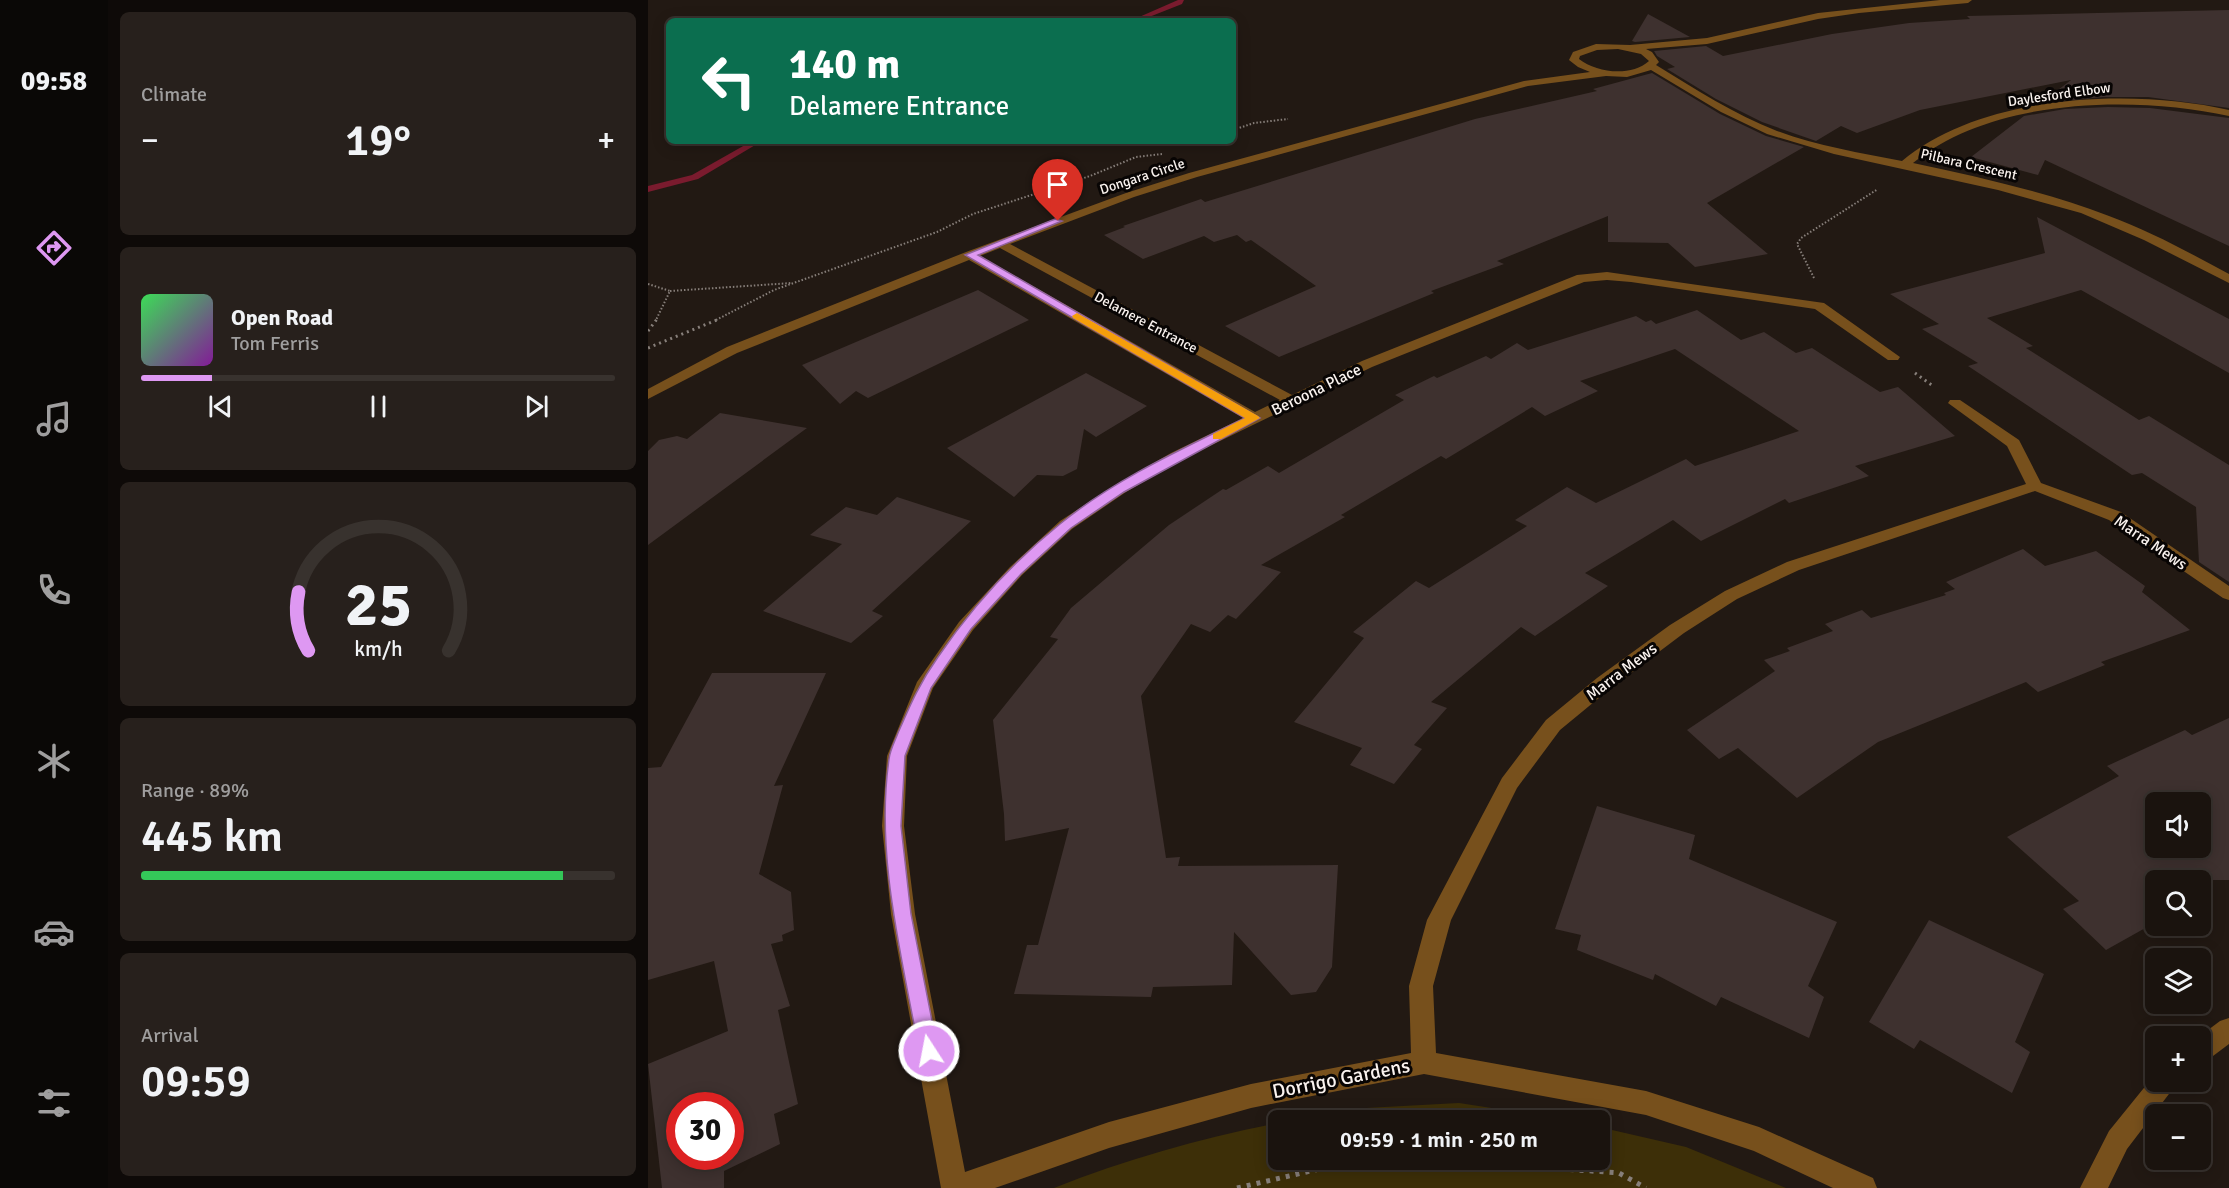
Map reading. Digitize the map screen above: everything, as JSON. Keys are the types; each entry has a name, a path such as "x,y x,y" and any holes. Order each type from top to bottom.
{"street":[{"path":"1626,48 1707,41 1818,16 1859,10 1968,0"},
{"path":"1845,3 1859,10"},
{"path":"1675,54 1707,41"},
{"name":"Dongara Circle","path":"1527,83 1576,62 1574,60 1576,54 1584,50 1605,46 1626,48"},
{"name":"Pilbara Crescent","path":"1626,48 1652,56 1653,64 1697,95 1772,132 1824,148 2010,189 2115,222 2170,246 2229,279"},
{"path":"1576,62 1591,70 1618,73 1639,71 1665,58"},
{"name":"Dongara Circle","path":"648,395 732,350 1077,213 1193,174 1527,83 1605,73"},
{"path":"1618,73 1641,80"},
{"name":"Pilbara Crescent","path":"1663,86 1697,95"},
{"name":"Daylesford Elbow","path":"1904,165 1926,147 1950,134 2012,115 2044,109 2153,99 2203,105 2229,113"},
{"name":"Delamere Entrance","path":"1001,244 1292,400"},
{"name":"Delamere Entrance","path":"970,255 1254,418"},
{"name":"Beroona Place","path":"956,1188 903,914 893,826 897,756 924,687 966,626 1016,571 1066,525 1120,489 1177,456 1254,418 1367,364 1582,278 1607,276 1631,278 1819,306 1893,357"},
{"path":"1955,404 2013,443 2035,486"},
{"name":"Marra Mews","path":"1424,1062 1420,986 1439,920 1509,784 1553,725 1604,683 1677,629 1731,595 1793,566 2035,486 2115,516 2229,594"},
{"path":"2211,1043 2229,1029"},
{"name":"Dorrigo Gardens","path":"956,1188 1109,1135 1251,1096 1424,1062 1646,1103 1760,1140 1863,1188"},
{"path":"2094,1188 2118,1140 2155,1092"}],"path":[{"path":"1236,129 1254,123 1290,118"},
{"path":"648,348 705,326 774,291 937,232 973,214 1098,174 1136,158 1162,154"},
{"path":"1819,306 1828,292 1806,268 1802,252 1797,244 1801,238 1814,229 1884,185"},
{"path":"648,284 670,291 800,282"},
{"path":"648,331 658,318 670,291"},
{"path":"1893,357 1955,404"},
{"path":"1237,1188 1315,1170"},
{"path":"1577,1170 1618,1173 1646,1188"}],"shaded area":[{"path":"1459,1103 1504,1110 1342,1110"},
{"path":"1268,1125 1268,1170 1610,1170 1610,1130 1686,1147 1786,1188 1054,1188 1164,1150"}],"building":[{"path":"2229,10 2229,108 2148,97 2103,97 2041,103 2071,80 1920,110 1857,133 1841,126 1816,141 1762,122 1716,99 1667,69 1675,67 1657,56 1654,51 1706,46 1723,56 1832,34 1909,23 1970,19 1967,16"},
{"path":"1648,14 1690,37 1632,41"},
{"path":"1652,73 1720,114 1766,136 1804,147 1707,203 1768,254 1695,267 1668,243 1608,242 1608,216 1497,261 1504,264 1431,291 1434,293 1279,357 1225,326 1316,286 1251,240 1246,242 1237,235 1214,242 1204,236 1143,259 1104,235 1125,227 1123,226 1201,199 1205,202 1475,119 1597,91 1593,89"},
{"path":"2150,108 2229,118 2229,246 2045,160 2038,175 1971,157 2024,116 2065,109"},
{"path":"2037,217 2229,319 2229,373 2081,290 1987,318 2033,346 2026,348 2139,420 2149,416 2229,465 2229,582 2199,562 2196,507 2142,473 2132,475 1968,366 1978,363 1922,329 1939,324 1890,294 2045,253"},
{"path":"978,290 1029,320 868,398 856,391 840,404 802,365"},
{"path":"1697,310 1741,340 1764,332 1796,353 1812,348 1880,392 1898,387 1955,436 1855,466 1869,476 1789,503 1785,499 1701,541 1673,520 1585,573 1608,586 1535,636 1521,627 1431,702 1447,708 1414,745 1422,749 1394,784 1350,765 1362,748 1294,722 1364,638 1353,632 1416,581 1429,588 1527,526 1515,520 1567,487 1596,503 1686,459 1695,466 1799,431 1675,349 1580,381 1598,391 1545,416 1532,407 1446,459 1441,456 1341,515 1345,517 1261,565 1281,572 1236,619 1228,615 1210,632 1191,624 1141,696 1166,858 1180,857 1178,866 1338,865 1332,967 1316,992 1291,995 1234,932 1232,985 1153,987 1151,997 1014,994 1027,945 1038,945 1069,828 1005,841 993,720 1058,639 1050,637 1071,608 1169,525 1223,489 1226,490 1268,466 1279,473 1404,400 1395,395 1434,376 1437,378 1486,356 1491,359 1517,343 1528,350 1636,316 1646,322 1651,320 1656,324"},
{"path":"1086,373 1147,406 1096,437 1084,429 1077,469 1063,476 1037,475 1014,497 947,448"},
{"path":"720,413 807,428 648,545 648,451 659,440 677,436 687,439"},
{"path":"897,497 971,521 872,611 883,616 851,643 763,611 842,544 810,535 846,507 877,515"},
{"path":"2023,549 2045,566 2096,551 2145,586 2142,592 2190,630 2101,662 2105,665 2038,692 2026,682 1878,742 1797,798 1738,748 1719,759 1687,730 1775,671 1764,660 1790,651 1787,648 1833,631 1825,624 1862,610 1871,618 1946,595 1944,593 1955,589 1946,582"},
{"path":"712,673 826,673 774,786 783,785 759,874 791,892 794,930 782,935 783,941 771,944 790,1006 778,1010 798,1104 774,1114 780,1144 744,1161 744,1092 666,1092 666,1170 726,1170 724,1171 724,1188 662,1188 648,1064 728,1031 714,961 648,980 648,768 661,767"},
{"path":"2229,718 2229,880 2211,880 2211,870 2145,870 2145,928 2106,950 2063,909 2079,901 2007,837 2119,776 2107,766 2185,730 2192,735"},
{"path":"1597,806 1695,835 1689,859 1837,922 1808,986 1824,997 1809,1038 1721,997 1716,1006 1655,974 1653,980 1577,950 1581,935 1555,929"},
{"path":"1929,920 2044,974 2015,1042 2030,1052 2012,1093 1920,1040 1914,1049 1869,1022"}],"waterway":[{"path":"1141,18 1180,3 1181,0"},
{"path":"648,189 695,177 753,144"}],"slow traffic":[{"path":"1077,316 1254,418 1217,436"}],"route":[{"path":"929,1051 903,914 893,826 897,756 924,687 966,626 1016,571 1066,525 1120,489 1177,456 1254,418 970,255 1058,221"}]}
